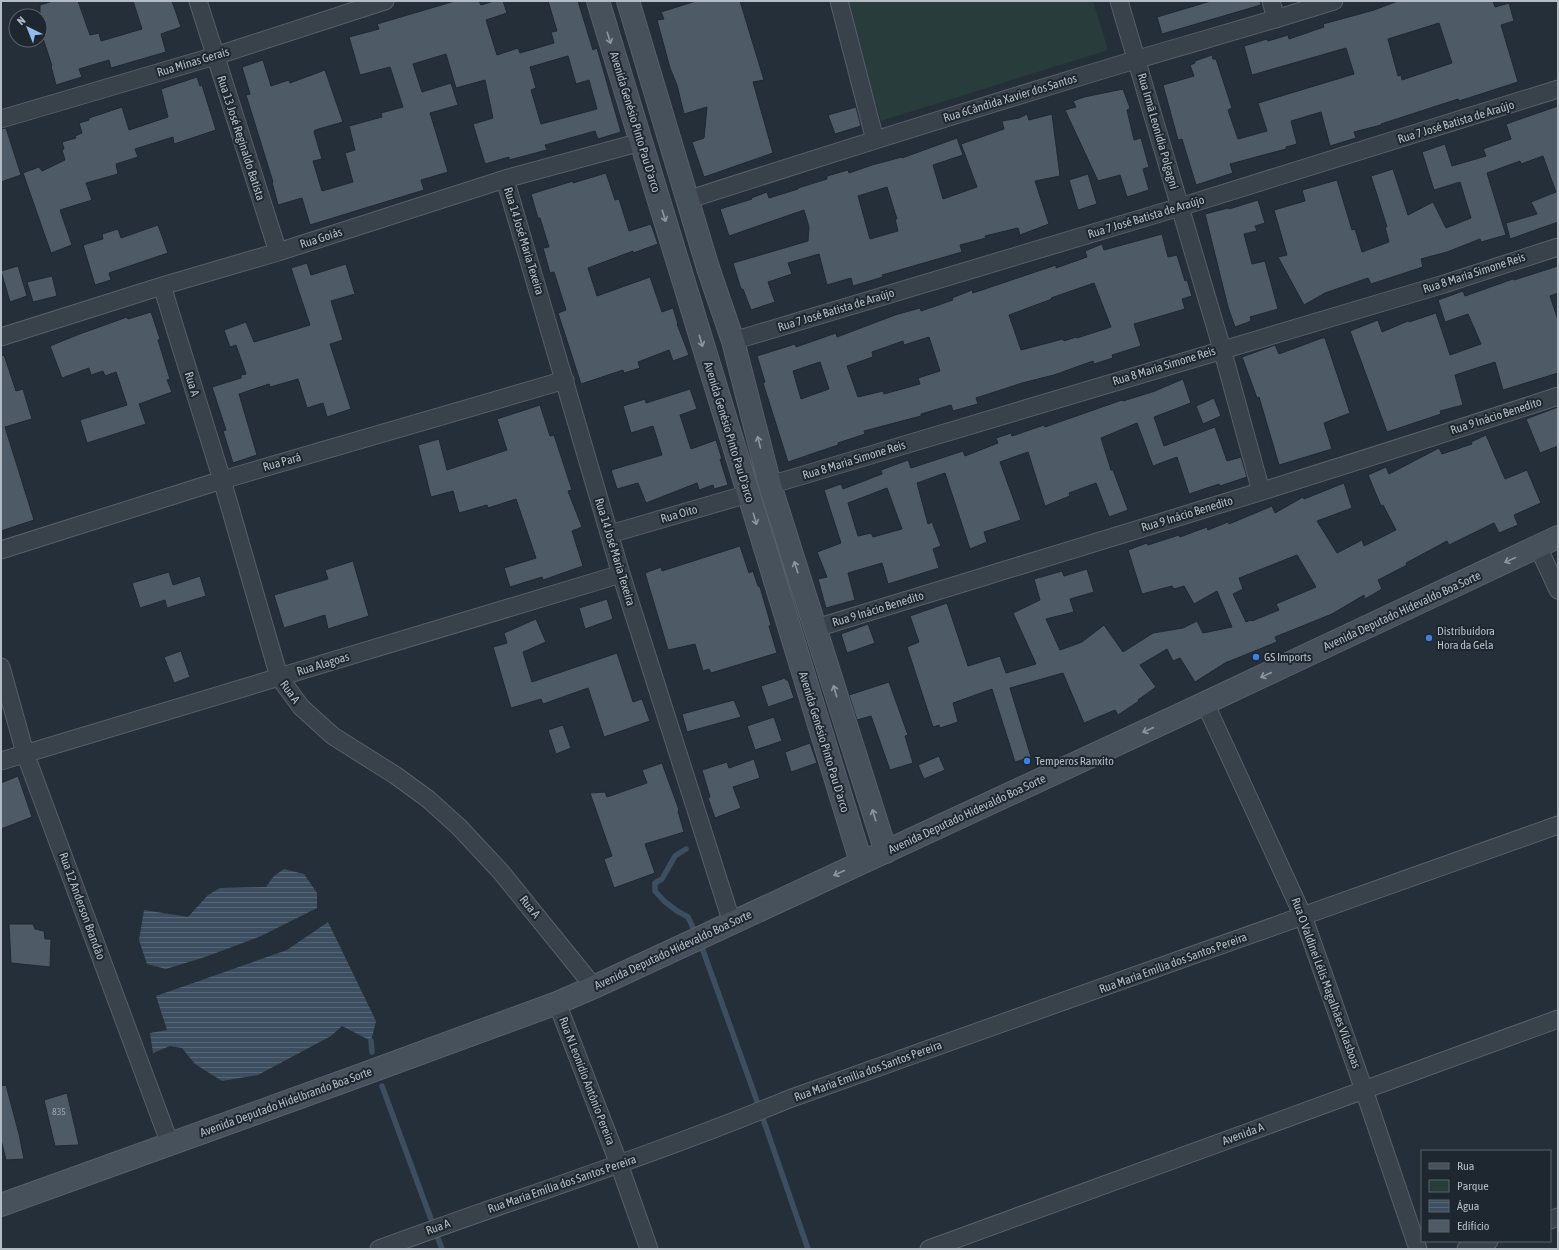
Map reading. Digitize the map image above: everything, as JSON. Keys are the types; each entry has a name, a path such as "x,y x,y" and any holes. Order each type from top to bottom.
{"street":[{"name":"Rua 13 José Reginaldo Batista","path":"198,1 278,252"},
{"name":"Rua Minas Gerais","path":"1,119 215,56 384,1"},
{"name":"Avenida Genésio Pinto Pau D'arco","path":"598,1 861,862"},
{"name":"Avenida Genésio Pinto Pau D'arco","path":"628,1 687,200 733,341 770,486 886,852"},
{"path":"839,1 875,140"},
{"name":"Rua Irmã Leonidia Polgagni","path":"1118,1 1137,59 1262,491"},
{"path":"1270,1 1276,20"},
{"name":"Rua 6Cândida Xavier dos Santos","path":"687,200 1137,59 1276,20 1334,1"},
{"name":"Rua 7 José Batista de Araújo","path":"733,341 1180,207 1558,89"},
{"name":"Rua Goiás","path":"1,337 162,286 278,252 505,179 641,142"},
{"name":"Rua 14 José Maria Texeira","path":"505,179 621,574 732,922"},
{"name":"Rua 8 Maria Simone Reis","path":"770,486 1222,349 1444,284 1558,247"},
{"path":"682,275 708,268"},
{"name":"Rua A","path":"162,286 222,480 279,677 301,707 333,736 395,775 428,799 459,827 501,872 594,987"},
{"name":"Rua Pará","path":"1,550 222,480 565,380"},
{"name":"Rua 9 Inácio Benedito","path":"816,628 1262,491 1558,396"},
{"name":"Rua Oito","path":"610,534 748,494"},
{"name":"Avenida Deputado Hidevaldo Boa Sorte","path":"564,1000 1204,704 1558,537"},
{"path":"1538,547 1558,590"},
{"name":"Rua Alagoas","path":"1,761 621,574"},
{"name":"Rua 12 Anderson Brandão","path":"1,667 25,753 170,1144"},
{"name":"Rua O Valdinei Lélis Magalhães Vilasboas","path":"1204,704 1304,916 1418,1249"},
{"name":"Rua Maria Emília dos Santos Pereira","path":"456,1221 619,1164 735,1121 788,1099 1558,825"},
{"name":"Avenida Deputado Hidelbrando Boa Sorte","path":"1,1205 362,1075 564,1000"},
{"name":"Rua N Leonidio Antônio Pereira","path":"564,1000 649,1249"},
{"name":"Avenida A","path":"929,1249 1558,1019"},
{"name":"Rua A","path":"379,1249 456,1221"},
{"path":"1466,1249 1486,1242"}],"green space":[{"path":"844,1 1093,1 1108,50 881,121"}],"water":[{"path":"284,869 304,874 317,893 317,908 261,936 205,957 166,969 147,964 139,940 144,910 188,917 208,895 220,888 266,887 274,876"},
{"path":"328,922 376,1021 371,1041 342,1026 331,1036 258,1075 222,1081 195,1064 182,1048 170,1046 153,1053 150,1033 167,1030 156,996 287,950"}],"building":[{"path":"53,1 78,1 90,35 99,33 101,41 142,29 133,1 172,1 181,27 161,34 166,52 111,68 109,60 79,69 82,77 56,85 46,48 48,48 48,8 40,8 40,5"},
{"path":"455,1 479,1 481,5 494,1 503,1 507,13 486,20 497,55 518,48 520,53 554,43 551,32 557,31 548,1 578,1 593,50 597,48 621,132 598,139 595,131 545,145 547,150 509,160 509,157 485,164 473,124 493,118 485,80 456,88 446,54 413,64 422,92 451,83 458,105 430,113 448,172 421,180 424,190 310,225 302,198 278,205 273,182 246,95 250,94 242,67 263,60 271,86 289,80 290,83 325,70 343,122 315,130 314,132 322,159 313,161 322,191 353,182 345,153 355,150 349,126 382,117 381,113 403,107 390,67 360,75 349,37 379,29 377,24","holes":["568,56 576,84 589,80 597,109 541,124 531,90 536,88 530,67"]},
{"path":"696,1 740,1 764,80 753,82 773,153 704,177 692,142 704,138 707,107 684,114 677,85 670,68 657,20 664,19 661,12"},
{"path":"1211,1 1260,1 1261,5 1162,34 1157,17"},
{"path":"1398,1 1493,1 1495,7 1509,3 1514,21 1501,25 1518,82 1459,101 1458,99 1381,125 1354,132 1356,138 1330,146 1321,112 1291,121 1297,144 1286,147 1286,149 1230,164 1233,173 1196,185 1182,139 1178,140 1163,85 1194,76 1190,65 1195,63 1195,61 1212,55 1213,59 1216,59 1232,108 1228,110 1238,139 1267,131 1258,103 1354,74 1346,48 1252,75 1244,46 1267,39 1268,41 1288,35 1289,39 1324,27 1323,24 1374,10","holes":["1439,23 1452,63 1402,80 1401,75 1398,76 1388,39"]},
{"path":"197,77 200,86 202,85 216,130 174,144 173,137 135,149 138,157 116,164 118,174 86,183 92,200 60,210 72,245 51,253 23,173 39,167 42,171 65,160 62,150 64,149 62,142 76,138 75,136 82,133 79,123 89,120 89,118 122,107 129,130 168,117 161,89"},
{"path":"1123,89 1130,108 1127,110 1134,140 1141,138 1149,167 1143,169 1149,190 1127,197 1120,175 1098,181 1065,110 1076,107 1073,101 1084,97"},
{"path":"1558,106 1558,222 1510,239 1506,223 1537,214 1531,202 1556,192 1543,156 1521,164 1520,161 1487,173 1506,235 1481,242 1480,239 1447,252 1421,259 1423,267 1371,284 1368,278 1325,293 1304,305 1278,257 1287,255 1274,210 1305,201 1302,190 1337,180 1352,230 1355,229 1362,252 1389,242 1385,227 1387,227 1371,176 1393,169 1408,215 1433,202 1446,228 1471,218 1460,182 1434,190 1422,152 1445,144 1452,166 1486,156 1483,149 1511,139 1506,124"},
{"path":"856,107 861,126 835,134 828,115"},
{"path":"1027,114 1029,120 1052,114 1060,176 1035,181 1049,224 1020,235 1018,228 985,236 986,238 960,245 962,252 882,275 883,277 853,286 851,278 827,285 819,254 788,263 792,274 768,282 775,302 751,310 743,289 741,289 733,263 808,241 809,227 804,210 729,236 720,209 752,199 751,198 767,192 769,198 827,179 827,176 848,170 849,173 872,165 902,158 957,138 963,155 933,165 943,199 977,187 961,144 1004,129 1002,121 1019,118","holes":["887,187 897,219 895,219 898,231 870,239 858,196"]},
{"path":"6,128 21,175 1,182 1,129"},
{"path":"606,173 615,200 619,199 629,231 651,224 658,244 633,253 633,251 588,268 597,296 650,277 662,312 673,308 677,324 689,355 673,361 669,350 638,362 640,368 624,373 623,370 581,384 558,313 566,310 554,272 550,273 543,248 549,247 531,194"},
{"path":"1088,174 1097,204 1078,210 1069,180"},
{"path":"1258,200 1265,223 1255,226 1257,231 1244,234 1252,264 1265,261 1278,309 1250,317 1251,321 1235,327 1228,307 1205,214 1229,209"},
{"path":"158,225 168,253 109,273 111,280 95,285 83,245 103,239 102,234 118,229 121,238"},
{"path":"1162,234 1168,257 1177,255 1185,281 1187,280 1192,296 1182,299 1185,309 1134,324 1141,346 1112,355 1113,358 1094,364 1093,361 1054,375 1022,383 976,398 978,404 953,411 951,405 921,414 921,416 864,431 865,434 788,462 763,383 765,382 757,356 795,344 796,347 836,333 837,337 895,315 920,308 921,311 953,300 952,298 972,290 973,293 1056,265 1056,268 1087,257 1085,251 1102,244 1104,250","holes":["1094,283 1111,327 1077,338 1064,341 1063,339 1021,350 1009,315","929,337 940,371 918,378 920,384 884,394 883,391 858,397 847,366 873,357 872,352 903,341 904,345","820,362 829,389 801,399 793,371"]},
{"path":"307,263 311,275 346,264 355,294 331,301 343,340 330,344 351,409 327,417 323,403 307,408 298,379 270,387 269,384 239,394 257,455 233,463 223,431 226,430 212,387 241,378 241,375 246,374 236,345 230,347 224,330 246,322 254,342 310,325 291,268"},
{"path":"18,266 27,296 10,302 1,271"},
{"path":"1558,266 1558,293 1550,296 1558,320 1558,373 1503,390 1495,362 1455,375 1463,405 1440,411 1441,414 1387,432 1350,331 1378,320 1382,332 1408,321 1409,322 1436,313 1450,355 1481,344 1468,314 1445,322 1438,300 1463,291 1465,296 1513,279 1514,280"},
{"path":"52,276 57,296 33,302 27,282"},
{"path":"151,312 160,339 158,340 170,379 167,380 172,392 139,404 146,424 87,443 80,420 127,405 116,372 105,376 103,371 91,375 89,368 62,378 50,346 127,317 128,319"},
{"path":"1325,338 1350,413 1324,423 1332,449 1279,465 1259,397 1257,398 1242,357 1275,345 1279,354"},
{"path":"4,355 16,391 23,389 32,419 5,427 34,520 1,531 1,356"},
{"path":"1183,379 1191,403 1154,417 1164,446 1215,427 1227,461 1241,457 1247,477 1189,494 1177,457 1153,466 1137,423 1101,438 1111,470 1113,470 1128,510 1109,517 1096,483 1069,493 1070,496 1045,506 1028,452 1000,462 1021,520 984,532 987,542 970,549 945,473 917,483 928,524 932,522 941,546 933,549 939,568 888,584 882,563 848,573 855,600 826,608 818,579 827,577 817,552 841,543 824,490 841,484 843,489 882,474 881,470 908,460 911,468 963,451 965,456 998,443 996,438 1011,433 1012,436 1044,425 1045,427 1122,400 1123,401 1155,391","holes":["887,488 902,529 873,537 871,533 858,536 848,503"]},
{"path":"690,389 697,409 680,415 691,449 716,440 728,485 714,489 713,485 699,490 697,483 646,503 638,483 617,489 611,470 662,455 653,426 631,433 623,406 645,399 646,403"},
{"path":"1214,398 1221,416 1203,424 1196,406"},
{"path":"540,405 550,436 554,435 572,490 568,491 582,527 572,531 583,566 543,580 542,577 510,587 504,568 536,558 516,499 488,508 487,505 459,513 453,491 431,497 418,445 439,439 447,470 507,450 497,419"},
{"path":"1558,407 1558,446 1540,453 1526,419"},
{"path":"1486,435 1505,479 1527,470 1541,503 1514,515 1518,525 1499,533 1494,523 1449,545 1447,541 1406,563 1407,565 1378,580 1382,589 1365,599 1364,595 1332,614 1275,637 1277,642 1225,663 1195,682 1180,658 1173,661 1167,649 1140,665 1156,687 1118,715 1115,710 1084,723 1063,673 1010,688 1031,757 1015,762 992,689 953,703 958,722 940,728 939,725 933,727 907,647 919,642 910,616 947,603 968,666 1000,656 1006,673 1036,664 1013,613 1040,600 1034,579 1062,571 1064,576 1087,569 1094,592 1070,599 1074,612 1046,619 1060,650 1082,642 1104,625 1123,652 1153,633 1183,628 1197,621 1203,633 1232,627 1217,591 1194,604 1184,586 1174,589 1172,586 1142,594 1128,550 1147,543 1148,545 1179,535 1180,537 1207,527 1208,530 1228,522 1229,524 1272,506 1275,513 1303,497 1304,499 1344,483 1352,508 1317,521 1337,553 1362,540 1364,546 1396,530 1383,505 1381,506 1368,475 1386,467 1389,474 1439,448 1442,454 1472,444 1471,442","holes":["1297,555 1316,587 1276,604 1279,610 1246,622 1233,594 1243,589 1239,578"]},
{"path":"740,546 749,573 753,571 758,586 760,587 777,653 711,673 709,669 703,671 695,644 668,650 645,573 661,567 662,571"},
{"path":"353,561 369,616 328,629 325,615 284,628 274,595 328,579 325,570"},
{"path":"169,572 173,585 200,576 206,596 167,608 165,600 140,608 132,583"},
{"path":"607,599 613,619 585,629 579,608"},
{"path":"536,619 546,642 523,652 532,682 617,653 633,702 642,699 650,721 604,737 588,688 543,704 541,699 511,708 493,647 507,643 504,633"},
{"path":"868,624 875,643 847,653 841,634"},
{"path":"181,651 190,677 174,683 164,657"},
{"path":"785,678 788,680 794,698 768,707 761,686"},
{"path":"889,682 908,735 905,736 913,763 890,770 871,716 857,720 849,695"},
{"path":"734,700 741,717 687,732 682,714"},
{"path":"774,717 782,741 755,750 747,726"},
{"path":"563,725 571,748 556,754 548,730"},
{"path":"810,743 817,763 791,772 785,752"},
{"path":"939,756 945,770 924,779 918,765"},
{"path":"754,759 760,778 733,787 741,808 715,818 708,798 710,797 702,770 727,762 729,768"},
{"path":"662,763 679,810 684,832 645,844 655,873 614,888 604,859 612,856 590,793 605,792 607,797 647,783 642,770"},
{"path":"18,776 32,817 1,829 1,783"},
{"path":"9,924 33,924 35,929 44,931 45,939 51,939 50,967 11,963"},
{"path":"6,1085 24,1159 6,1160 1,1140 1,1086"},
{"path":"67,1093 79,1145 55,1146 44,1100"}],"waterway":[{"path":"686,849 675,856 662,879 655,883 655,891 664,901 688,917 696,934"},
{"path":"700,942 808,1249"},
{"path":"371,1041 372,1052"},
{"path":"382,1086 442,1249"}],"place":[{"name":"Distribuidora Hora da Gela","path":"1429,638"},
{"name":"GS Imports","path":"1256,657"},
{"name":"Temperos Ranxito","path":"1027,761"}]}
